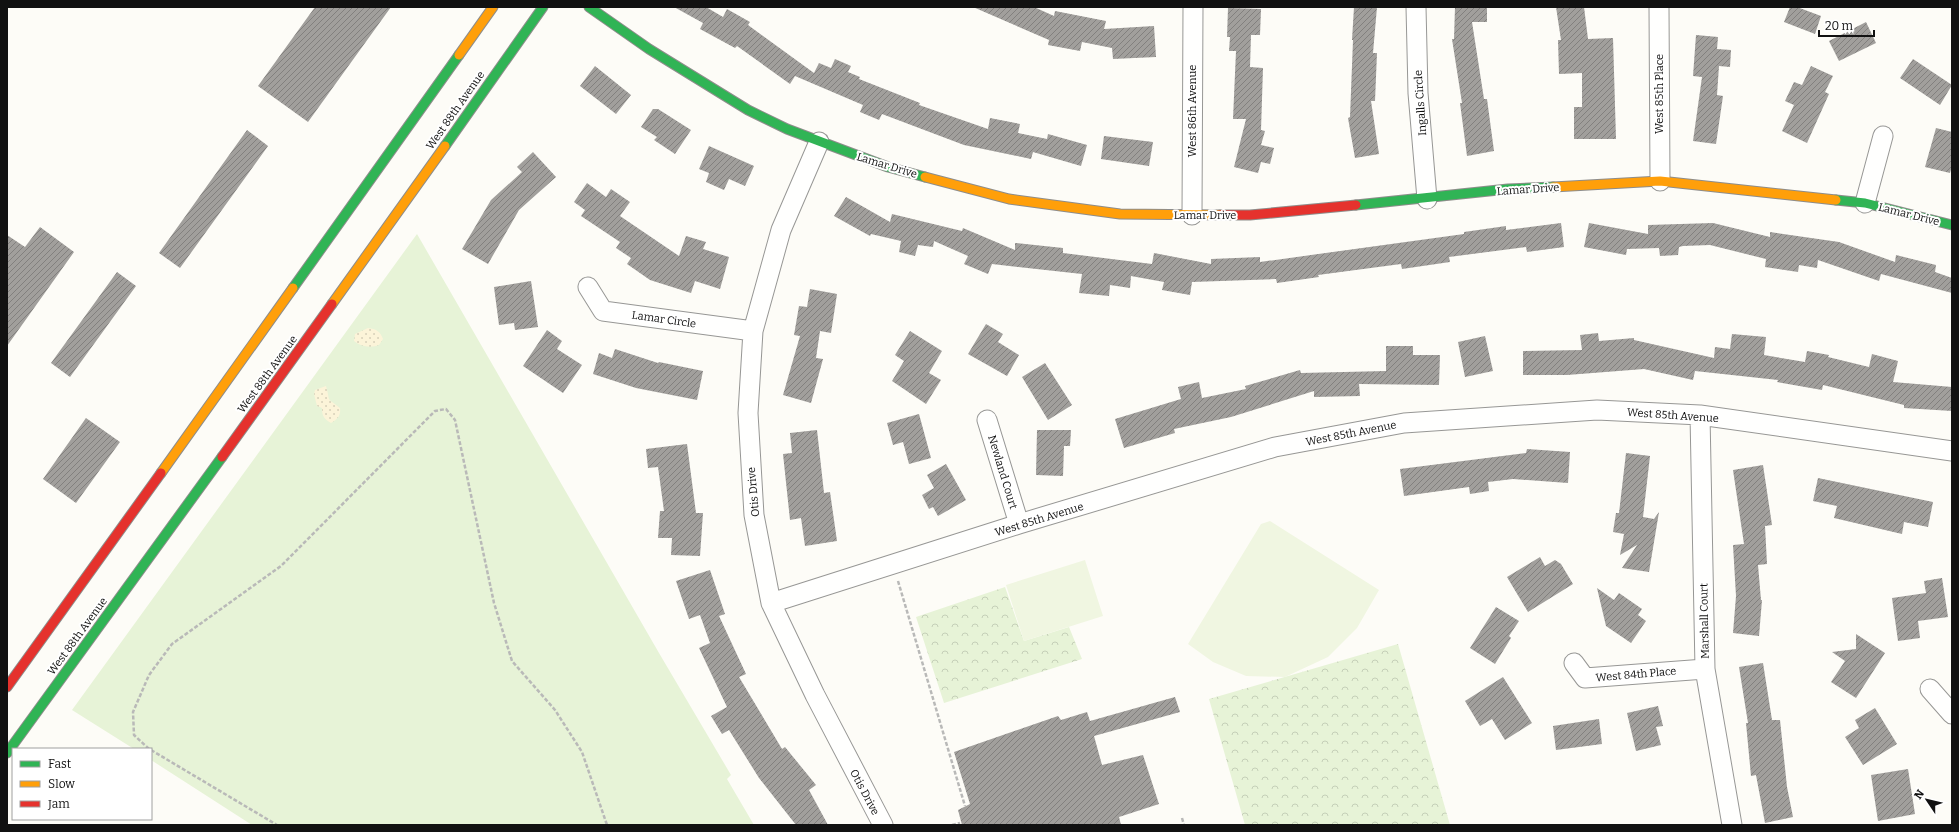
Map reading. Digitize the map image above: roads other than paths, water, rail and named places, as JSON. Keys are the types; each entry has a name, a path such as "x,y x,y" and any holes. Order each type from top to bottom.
{"main road":[{"path":"7,687 396,146 493,7"},
{"name":"West 88th Avenue","path":"7,753 289,365 543,7"},
{"name":"Lamar Drive","path":"589,7 650,48 748,110 819,142 888,166 1008,199 1120,214 1250,216 1427,199 1508,189 1660,181 1865,203 1952,225"}],"street":[{"name":"West 86th Avenue","path":"1192,215 1193,7"},
{"name":"Ingalls Circle","path":"1416,7 1418,93 1427,199"},
{"name":"West 85th Place","path":"1659,7 1660,181"},
{"name":"Lamar Drive","path":"1865,203 1883,136"},
{"name":"Otis Drive","path":"819,142 781,230 753,331 748,413 754,515 771,603 815,695 883,825"},
{"name":"Lamar Circle","path":"588,287 603,311 753,331"},
{"name":"West 85th Avenue","path":"771,603 1020,524 1275,447 1404,423 1597,410 1700,415 1952,451"},
{"name":"Marshall Court","path":"1700,415 1705,669 1732,825"},
{"name":"Newland Court","path":"988,420 1020,524"},
{"name":"West 84th Place","path":"1574,663 1585,678 1705,669"},
{"path":"1930,689 1952,714"}]}
